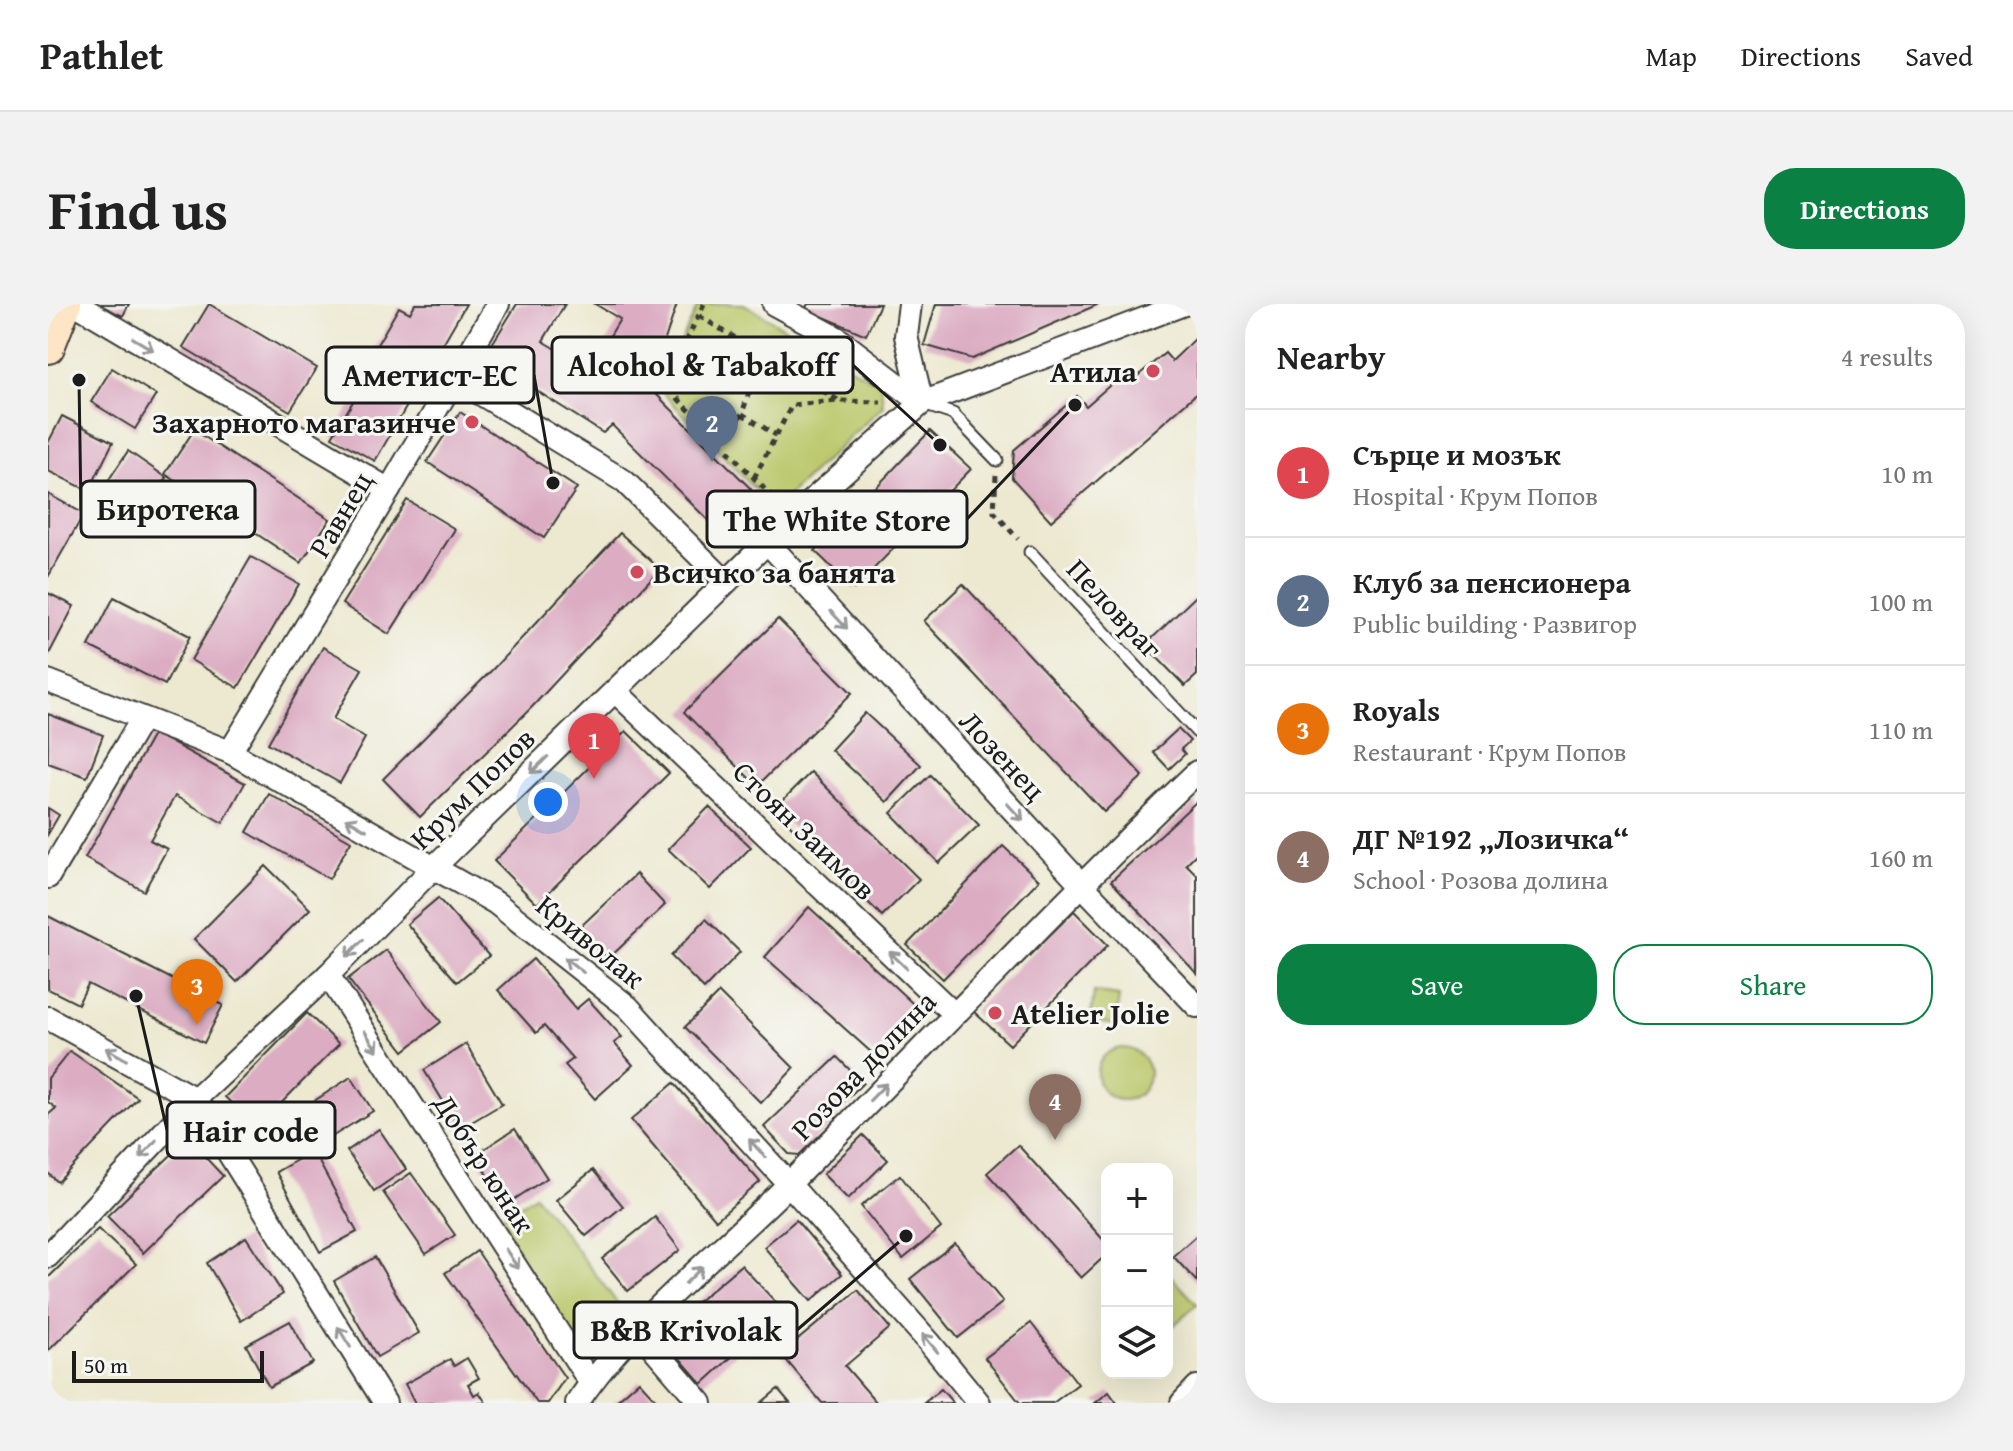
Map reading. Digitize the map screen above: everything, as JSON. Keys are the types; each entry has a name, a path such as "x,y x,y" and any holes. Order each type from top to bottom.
{"street":[{"path":"48,347 65,304"},
{"path":"76,304 389,490"},
{"name":"Равнец","path":"230,752 498,304"},
{"path":"774,304 837,338 922,403"},
{"path":"910,304 906,336 922,403"},
{"name":"Крум Попов","path":"48,1256 195,1099 328,975 433,868 767,542 922,403 1184,304"},
{"path":"455,378 624,481 726,582"},
{"name":"Лозенец","path":"767,542 1197,1006"},
{"name":"Криволак","path":"48,681 230,752 496,903 628,1007 789,1184 979,1403"},
{"name":"Стоян Заимов","path":"615,691 954,1014"},
{"path":"48,877 142,719"},
{"name":"Розова долина","path":"577,1403 590,1382 637,1329 789,1184 1081,884 1197,772"},
{"name":"Добър юнак","path":"328,975 590,1382"},
{"path":"48,1018 195,1099 385,1403"},
{"path":"637,1329 701,1403"},
{"path":"1182,1403 1197,1387"}],"lane":[{"path":"922,403 953,414 997,460"},
{"name":"Пеловраг","path":"1030,552 1197,732"}],"path":[{"path":"704,304 665,385 778,504"},
{"path":"699,316 839,401"},
{"path":"686,342 751,386 742,414 718,441"},
{"path":"754,478 792,405 839,401 922,403"},
{"path":"742,414 776,435"},
{"path":"997,460 994,512 1030,552"}],"green space":[{"path":"699,304 744,304 881,385 883,406 774,509 659,389"},
{"path":"1094,992 1119,996 1116,1025 1090,1021"},
{"path":"1123,1048 1142,1055 1149,1074 1142,1093 1123,1100 1104,1093 1097,1074 1104,1055"},
{"path":"535,1195 637,1329 590,1382 489,1224"},
{"path":"1173,1278 1197,1304 1173,1326"}],"building":[{"path":"97,304 129,304 123,316"},
{"path":"209,304 317,368 290,411 183,347"},
{"path":"415,304 466,304 375,461 332,437 365,381 358,377 399,307 410,313"},
{"path":"517,304 565,304 543,341 590,369 620,319 595,304 677,304 649,387 751,489 714,526 612,425 603,433 484,357"},
{"path":"808,304 880,304 866,335 805,309"},
{"path":"936,304 1099,304 972,359 924,345"},
{"path":"1197,337 1197,393 1051,521 1012,478 1014,450 1077,396 1086,406 1125,372 1133,380 1165,353 1172,361"},
{"path":"112,368 156,395 135,429 91,402"},
{"path":"460,412 577,488 544,538 427,462"},
{"path":"62,416 113,442 89,491 48,471 48,443"},
{"path":"194,430 330,519 301,563 165,474"},
{"path":"930,431 971,469 854,589 815,551"},
{"path":"128,451 167,478 145,510 106,484"},
{"path":"48,494 84,514 48,577"},
{"path":"407,500 455,529 389,634 342,604"},
{"path":"620,533 660,569 532,707 420,817 383,779 492,670"},
{"path":"251,557 299,584 238,688 191,660"},
{"path":"963,584 1143,776 1104,812 924,621"},
{"path":"48,593 74,606 48,656"},
{"path":"1197,595 1197,675 1185,686 1145,645"},
{"path":"114,597 190,636 165,685 89,646"},
{"path":"778,619 852,693 757,786 684,712"},
{"path":"323,647 362,669 333,719 365,738 340,783 268,743"},
{"path":"865,713 921,765 887,802 831,750"},
{"path":"48,714 103,735 87,777 48,763"},
{"path":"1178,729 1190,741 1181,749 1185,754 1169,769 1153,752"},
{"path":"626,731 669,773 537,904 494,861"},
{"path":"154,733 245,783 223,823 175,796 150,840 167,849 144,891 85,858"},
{"path":"811,772 919,879 882,916 774,809"},
{"path":"930,775 979,825 939,863 891,813"},
{"path":"269,794 351,841 329,879 247,832"},
{"path":"1197,801 1197,853 1186,864 1197,875 1197,974 1111,881"},
{"path":"709,807 751,847 710,889 668,849"},
{"path":"48,808 59,815 48,834"},
{"path":"1003,846 1039,880 943,979 907,945"},
{"path":"266,866 310,909 237,982 194,939"},
{"path":"636,874 665,905 608,959 578,929"},
{"path":"438,898 489,956 457,982 407,924"},
{"path":"809,907 924,1014 881,1061 765,957"},
{"path":"1074,911 1108,945 1010,1045 973,1011"},
{"path":"48,916 223,1005 204,1043 88,984 78,1004 48,989"},
{"path":"706,919 740,952 704,989 671,956"},
{"path":"386,950 441,1022 404,1051 348,979"},
{"path":"533,959 576,1009 588,999 622,1037 614,1043 633,1065 595,1099 565,1065 573,1059 544,1026 536,1033 498,990"},
{"path":"719,993 794,1068 761,1103 685,1027"},
{"path":"307,1013 339,1044 257,1128 225,1097"},
{"path":"466,1044 502,1104 460,1129 424,1070"},
{"path":"70,1051 138,1098 58,1182 48,1173 48,1115 56,1108 48,1102 48,1078"},
{"path":"837,1057 863,1083 832,1113 837,1119 799,1155 789,1154 764,1127"},
{"path":"351,1077 373,1111 330,1138 308,1105"},
{"path":"674,1083 760,1182 716,1220 631,1120"},
{"path":"379,1129 406,1169 374,1191 347,1151"},
{"path":"515,1129 547,1178 507,1204 475,1155"},
{"path":"863,1135 888,1160 848,1199 823,1174"},
{"path":"188,1139 223,1176 143,1253 107,1216"},
{"path":"1018,1145 1101,1237 1101,1260 1081,1278 987,1173"},
{"path":"313,1151 357,1232 320,1252 276,1172"},
{"path":"593,1170 623,1206 586,1236 556,1200"},
{"path":"411,1173 455,1235 426,1254 383,1192"},
{"path":"900,1175 941,1228 903,1259 861,1206"},
{"path":"655,1217 680,1250 628,1291 602,1259"},
{"path":"796,1220 842,1274 811,1301 764,1247"},
{"path":"98,1229 136,1264 48,1351 48,1278"},
{"path":"1197,1235 1197,1282 1173,1256"},
{"path":"246,1237 283,1294 241,1321 207,1263"},
{"path":"955,1243 1003,1302 958,1338 910,1279"},
{"path":"477,1251 565,1378 548,1403 537,1403 445,1273"},
{"path":"375,1257 419,1333 377,1357 334,1281"},
{"path":"741,1265 783,1310 702,1384 659,1334"},
{"path":"858,1290 890,1328 845,1366 877,1403 822,1403 781,1354"},
{"path":"290,1321 313,1363 269,1387 246,1345"},
{"path":"1031,1323 1078,1384 1053,1403 1020,1403 985,1358"},
{"path":"467,1358 479,1378 468,1384 474,1395 479,1392 486,1403 415,1403 405,1384 450,1359 454,1366"},
{"path":"639,1381 659,1403 614,1403"},
{"path":"778,1389 790,1403 761,1403"},
{"path":"941,1389 953,1403 924,1403"},
{"path":"1109,1392 1117,1403 1095,1403"}],"place":[{"name":"Атила","path":"1153,371"},
{"name":"Биротека","path":"79,380"},
{"name":"The White Store","path":"1075,405"},
{"name":"Захарното магазинче","path":"472,422"},
{"name":"Alcohol & Tabakoff","path":"940,445"},
{"name":"Клуб за пенсионера","path":"712,462"},
{"name":"Аметист-ЕС","path":"553,483"},
{"name":"Всичко за банята","path":"637,572"},
{"name":"Сърце и мозък","path":"594,779"},
{"name":"Hair code","path":"136,996"},
{"name":"Atelier Jolie","path":"995,1013"},
{"name":"Royals","path":"197,1025"},
{"name":"ДГ №192 „Лозичка“","path":"1055,1140"},
{"name":"B&B Krivolak","path":"906,1236"}]}
